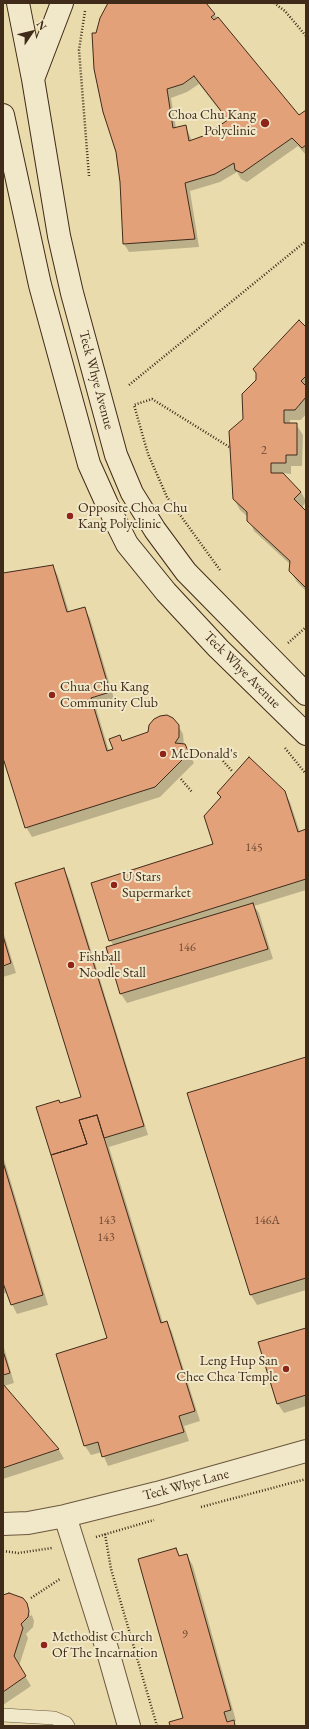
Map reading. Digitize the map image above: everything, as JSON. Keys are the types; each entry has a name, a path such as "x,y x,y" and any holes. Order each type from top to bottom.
{"main road":[{"name":"Teck Whye Avenue","path":"18,3 33,79 59,236 72,292 116,454 132,493 155,530 186,572 306,694"},
{"path":"33,79 62,3"},
{"name":"Teck Whye Avenue","path":"3,115 40,285 89,464 107,504 127,544 166,592 218,648 306,734"},
{"name":"Teck Whye Lane","path":"3,1524 28,1523 65,1516 157,1493 306,1451"},
{"path":"65,1516 108,1652 129,1726"}],"lane":[{"path":"3,1716 54,1718 66,1723 68,1726"}],"path":[{"path":"274,3 285,11 306,36"},
{"path":"86,4 79,50 89,176"},
{"path":"128,385 306,241"},
{"path":"200,545 167,497 148,454 134,406 152,399 231,448"},
{"path":"288,643 306,627"},
{"path":"223,761 232,771"},
{"path":"181,779 192,792"},
{"path":"105,1534 111,1569 157,1726"},
{"path":"31,1598 55,1582"}],"building":[{"name":"Choa Chu Kang Polyclinic","path":"108,3 206,3 215,14 211,17 214,20 218,17 299,115 306,110 306,145 302,148 292,138 242,173 235,170 234,163 215,174 185,183 195,239 123,244 120,182 116,152 103,112 94,69 92,33 96,33 100,18","holes":["194,76 228,120 203,136 189,141 186,125 173,128 167,89 183,84"]},
{"path":"299,320 306,327 306,376 301,381 306,386 306,397 295,410 284,410 284,423 297,423 297,455 286,455 286,463 271,463 271,473 283,473 301,492 294,499 306,511 306,588 289,571 290,561 247,521 247,512 233,499 229,431 243,419 242,394 256,380 256,373 253,369"},
{"name":"Chua Chu Kang Community Club","path":"53,565 67,612 85,607 110,692 91,698 107,751 113,749 109,739 120,735 122,741 148,732 149,725 154,719 167,715 173,718 179,725 179,737 175,743 185,744 189,753 155,787 25,828 3,758 3,573"},
{"path":"249,757 285,791 298,832 306,829 306,879 109,941 91,883 213,844 204,816 221,797 217,793"},
{"path":"64,868 144,1126 104,1138 97,1115 79,1120 87,1144 51,1155 36,1107 59,1100 60,1103 81,1097 15,883"},
{"path":"253,903 268,949 120,994 106,947"},
{"path":"3,936 11,963 3,966"},
{"path":"306,1057 306,1278 250,1295 187,1093"},
{"path":"97,1115 161,1323 167,1321 195,1411 179,1416 184,1432 102,1457 98,1442 84,1446 56,1354 107,1338 51,1155 87,1144 79,1120"},
{"path":"3,1162 43,1295 11,1305 3,1283"},
{"name":"Leng Hup San Chee Chea Temple","path":"306,1328 306,1395 277,1404 258,1342"},
{"path":"3,1351 10,1373 3,1375"},
{"path":"3,1384 59,1449 3,1468"},
{"path":"176,1548 179,1556 187,1554 231,1710 224,1712 227,1722 234,1720 235,1726 170,1726 169,1722 183,1718 138,1559"},
{"path":"9,1593 23,1598 27,1603 29,1611 28,1617 21,1624 23,1628 14,1656 26,1676 3,1692 3,1595"}],"place":[{"name":"Choa Chu Kang Polyclinic","path":"265,123"},
{"name":"Opposite Choa Chu Kang Polyclinic","path":"70,516"},
{"name":"Chua Chu Kang Community Club","path":"52,695"},
{"name":"McDonald's","path":"163,754"},
{"name":"U Stars Supermarket","path":"114,885"},
{"name":"Fishball Noodle Stall","path":"71,965"},
{"name":"Leng Hup San Chee Chea Temple","path":"286,1369"},
{"name":"Methodist Church Of The Incarnation","path":"44,1645"}]}
